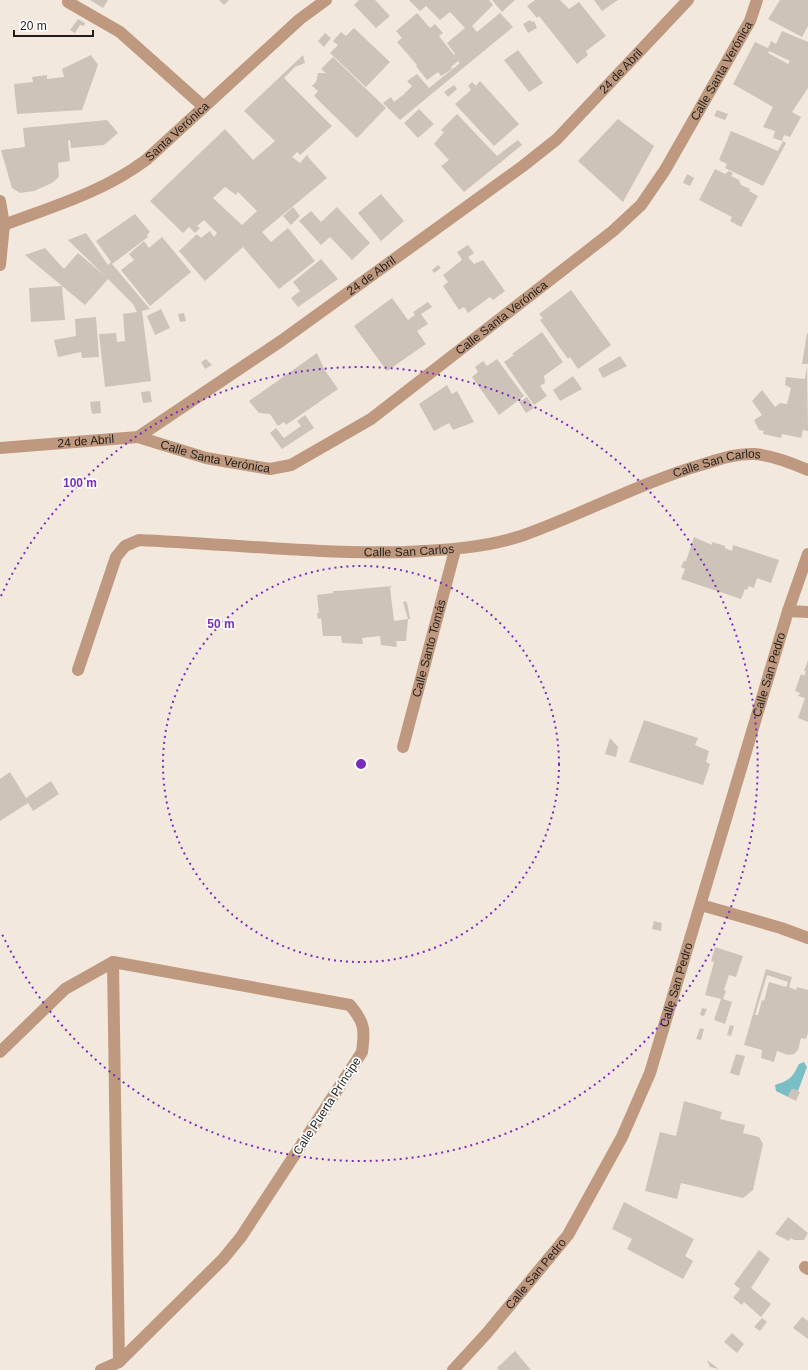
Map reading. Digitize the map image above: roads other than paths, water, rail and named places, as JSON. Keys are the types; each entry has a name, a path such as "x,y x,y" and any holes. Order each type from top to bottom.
{"street":[{"name":"Santa Verónica","path":"4,225 100,189 125,176 146,160 300,19 326,0"},
{"name":"24 de Abril","path":"0,448 138,437 281,341 523,166 557,138 688,0"},
{"name":"Calle Santa Verónica","path":"138,437 206,458 270,469 291,465 371,419 613,231 641,205 665,170 750,21 757,0"},
{"path":"68,2 120,32 204,107"},
{"path":"0,201 4,225 0,265"},
{"name":"Calle San Carlos","path":"78,670 116,557 125,546 139,540 276,550 380,552 455,550 493,544 524,534 682,470 727,457 753,454 775,457 808,470"},
{"name":"Calle Santo Tomás","path":"403,747 455,550"},
{"name":"Calle San Pedro","path":"453,1370 487,1333 568,1234 622,1138 650,1073 788,611 808,554"},
{"path":"788,611 808,612"},
{"path":"701,905 781,928 808,938"},
{"path":"0,1052 66,989 113,962 118,1362"},
{"name":"Calle Puerta Príncipe","path":"101,1370 118,1362 222,1259 241,1237 362,1052 364,1034 361,1017 350,1004 113,962"}],"water":[{"path":"804,1062 807,1067 798,1091 792,1089 788,1097 776,1091 775,1085 790,1078 799,1064"}]}
